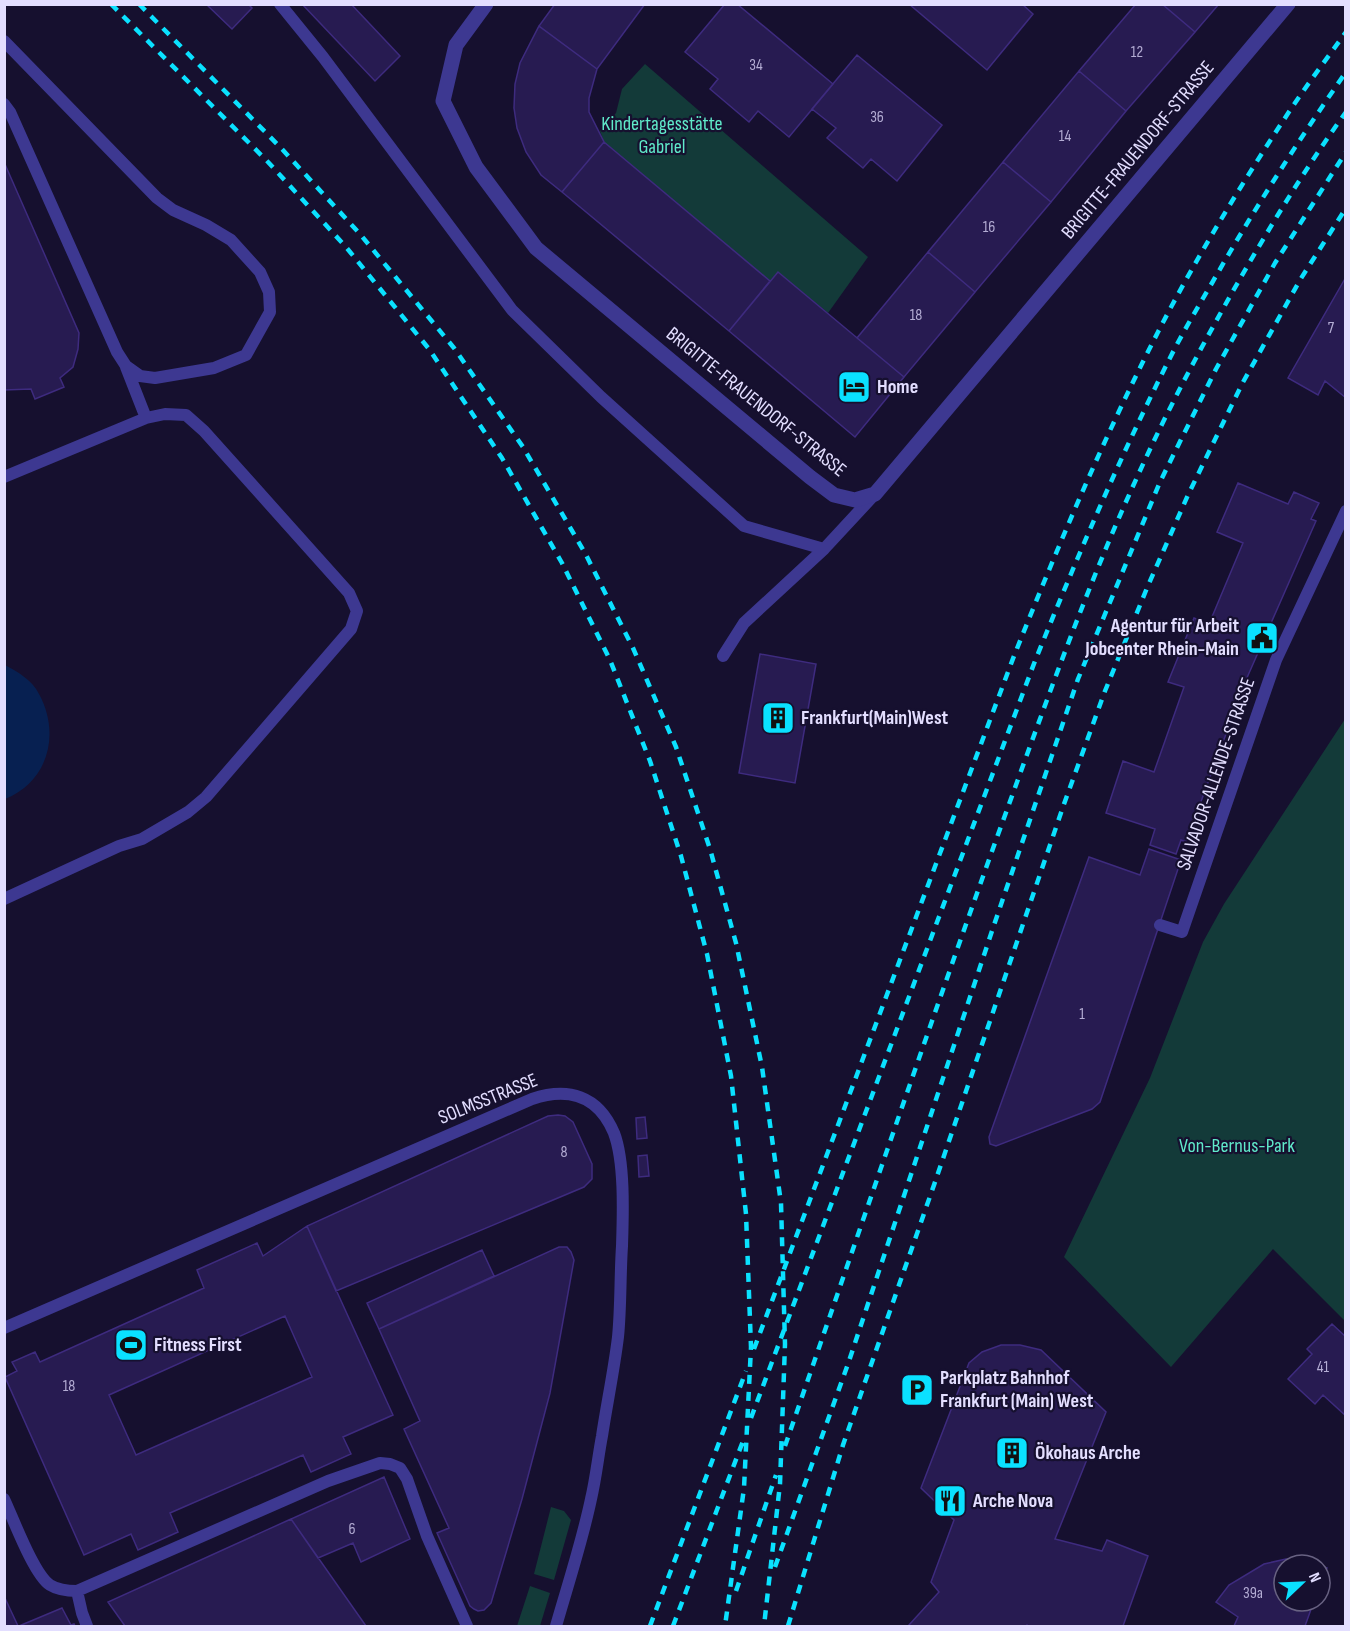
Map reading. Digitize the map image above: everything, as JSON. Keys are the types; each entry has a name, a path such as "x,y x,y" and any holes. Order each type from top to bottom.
{"street":[{"name":"BRIGITTE-FRAUENDORF-STRASSE","path":"486,4 456,45 443,101 476,167 536,248 810,477 834,495 855,500 875,494 1288,4"}],"lane":[{"path":"280,4 323,57 512,310 601,397 744,526 824,549"},
{"path":"4,41 158,198 173,210 206,225 231,240 260,272 269,292 270,312 246,355 214,368 155,378 140,376 126,366"},
{"path":"4,104 10,112 117,352 126,366 146,418"},
{"path":"4,477 146,418 165,414 186,415 204,431 349,593 357,611 351,629 206,797 188,812 141,839 119,846 4,899"},
{"path":"723,656 744,623 824,549 875,494"},
{"name":"SALVADOR-ALLENDE-STRASSE","path":"1160,925 1182,932 1275,660 1346,511"},
{"name":"SOLMSSTRASSE","path":"4,1328 532,1099 559,1093 582,1098 603,1114 613,1132 618,1148 623,1217 618,1336 592,1498 556,1626"},
{"path":"4,1499 38,1573 48,1584 61,1590 77,1591 328,1480 380,1463 390,1464 400,1468 407,1479 427,1536 467,1626"},
{"path":"77,1591 87,1626"}],"green space":[{"name":"Kindertagesstätte Gabriel","path":"645,64 868,257 828,313 778,272 770,281 604,142 600,131 616,113 622,89"},
{"name":"Von-Bernus-Park","path":"1345,719 1345,1321 1273,1249 1171,1367 1064,1257 1150,1078 1203,942 1224,904"},
{"path":"551,1507 564,1511 571,1520 554,1580 534,1574"},
{"path":"530,1586 550,1593 540,1626 517,1626"}],"water":[{"path":"5,665 29,681 39,694 46,709 49,740 46,755 32,781 5,799"}],"building":[{"path":"206,4 248,4 252,8 232,29"},
{"path":"302,4 351,4 400,56 375,81"},
{"path":"555,4 645,4 597,69 539,26"},
{"path":"725,4 737,4 833,84 789,137 758,111 749,122 710,89 718,79 685,52"},
{"path":"909,4 1022,4 1033,14 987,70"},
{"path":"1136,4 1162,4 1195,32 1126,111 1079,71"},
{"path":"1162,4 1219,4 1195,32"},
{"path":"539,26 597,69 589,98 589,112 604,142 562,192 541,175 526,152 517,128 514,108 515,84 520,63"},
{"path":"857,55 942,125 897,181 871,159 863,168 827,138 836,128 812,109"},
{"path":"1079,71 1126,111 1051,202 1003,162"},
{"path":"604,142 770,281 729,331 562,192"},
{"path":"4,162 79,333 73,367 60,378 64,387 35,399 31,389 4,390"},
{"path":"1003,162 1051,202 975,292 928,252"},
{"path":"928,252 975,292 904,377 857,338"},
{"path":"778,272 904,377 855,437 729,331"},
{"path":"1346,277 1346,398 1325,381 1318,395 1288,378"},
{"path":"1238,483 1288,504 1294,492 1319,503 1311,519 1316,521 1246,680 1186,842 1181,840 1176,854 1150,845 1155,829 1106,813 1123,761 1154,772 1184,687 1168,682 1194,618 1209,624 1243,543 1217,532"},
{"name":"Frankfurt(Main)West","path":"760,654 816,664 795,783 739,773"},
{"path":"1149,849 1181,860 1100,1102 1092,1109 996,1146 990,1144 989,1137 1089,857 1140,875"},
{"path":"548,1116 565,1116 573,1122 592,1164 592,1179 584,1187 336,1291 307,1226"},
{"path":"645,1117 647,1138 637,1139 636,1118"},
{"path":"647,1155 649,1176 639,1177 638,1156"},
{"path":"307,1226 393,1415 343,1437 351,1454 311,1472 303,1455 170,1513 178,1532 138,1550 131,1534 84,1555 5,1377 17,1371 12,1362 35,1352 40,1362 204,1288 197,1270 257,1243 263,1256","holes":["285,1316 312,1377 136,1455 109,1395"]},
{"path":"559,1247 567,1247 574,1260 550,1393 491,1603 484,1610 478,1611 470,1606 437,1533 449,1528 404,1429 420,1421 379,1329"},
{"path":"482,1250 494,1276 379,1329 367,1303"},
{"path":"1332,1324 1346,1337 1346,1416 1323,1395 1315,1404 1288,1379 1312,1354 1307,1349"},
{"name":"Ökohaus Arche","path":"1001,1345 1020,1345 1041,1350 1106,1412 1055,1539 1102,1551 1107,1540 1148,1556 1123,1626 909,1625 939,1592 931,1582 954,1520 921,1488 969,1363 982,1352"},
{"path":"384,1477 410,1539 361,1562 353,1543 318,1558 291,1519"},
{"path":"291,1519 366,1626 125,1626 108,1602"},
{"path":"1272,1562 1272,1613 1310,1613 1305,1626 1234,1626 1238,1617 1216,1602 1229,1585 1264,1564"},
{"path":"4,1596 18,1626 4,1626"},
{"path":"62,1608 71,1625 75,1626 19,1626"}],"railway":[{"path":"111,4 268,162 346,247 429,349 502,458 562,563 610,660 650,761 681,856 707,954 731,1076 746,1214 751,1347 744,1488 725,1626"},
{"path":"139,4 281,148 360,234 454,348 523,447 585,553 633,648 676,747 710,849 736,943 762,1067 781,1203 785,1344 780,1484 764,1626"},
{"path":"754,1349 1014,656 1100,452 1158,332 1202,251 1283,121 1346,32"},
{"path":"751,1418 1035,661 1101,504 1136,427 1188,324 1293,150 1346,72"},
{"path":"785,1446 996,840 1100,563 1150,450 1208,336 1287,200 1346,112"},
{"path":"775,1567 848,1364 1078,679 1160,482 1216,369 1275,263 1346,152"},
{"path":"788,1626 843,1445 1105,691 1188,495 1242,384 1300,280 1346,208"},
{"path":"650,1626 746,1371"},
{"path":"673,1626 743,1441"},
{"path":"736,1591 776,1475"}],"place":[{"name":"Home","path":"854,387"},
{"name":"Agentur für Arbeit Jobcenter Rhein-Main","path":"1262,638"},
{"name":"Frankfurt(Main)West","path":"778,718"},
{"name":"Fitness First","path":"131,1345"},
{"name":"Parkplatz Bahnhof Frankfurt (Main) West","path":"917,1390"},
{"name":"Ökohaus Arche","path":"1012,1453"},
{"name":"Arche Nova","path":"950,1501"}]}
